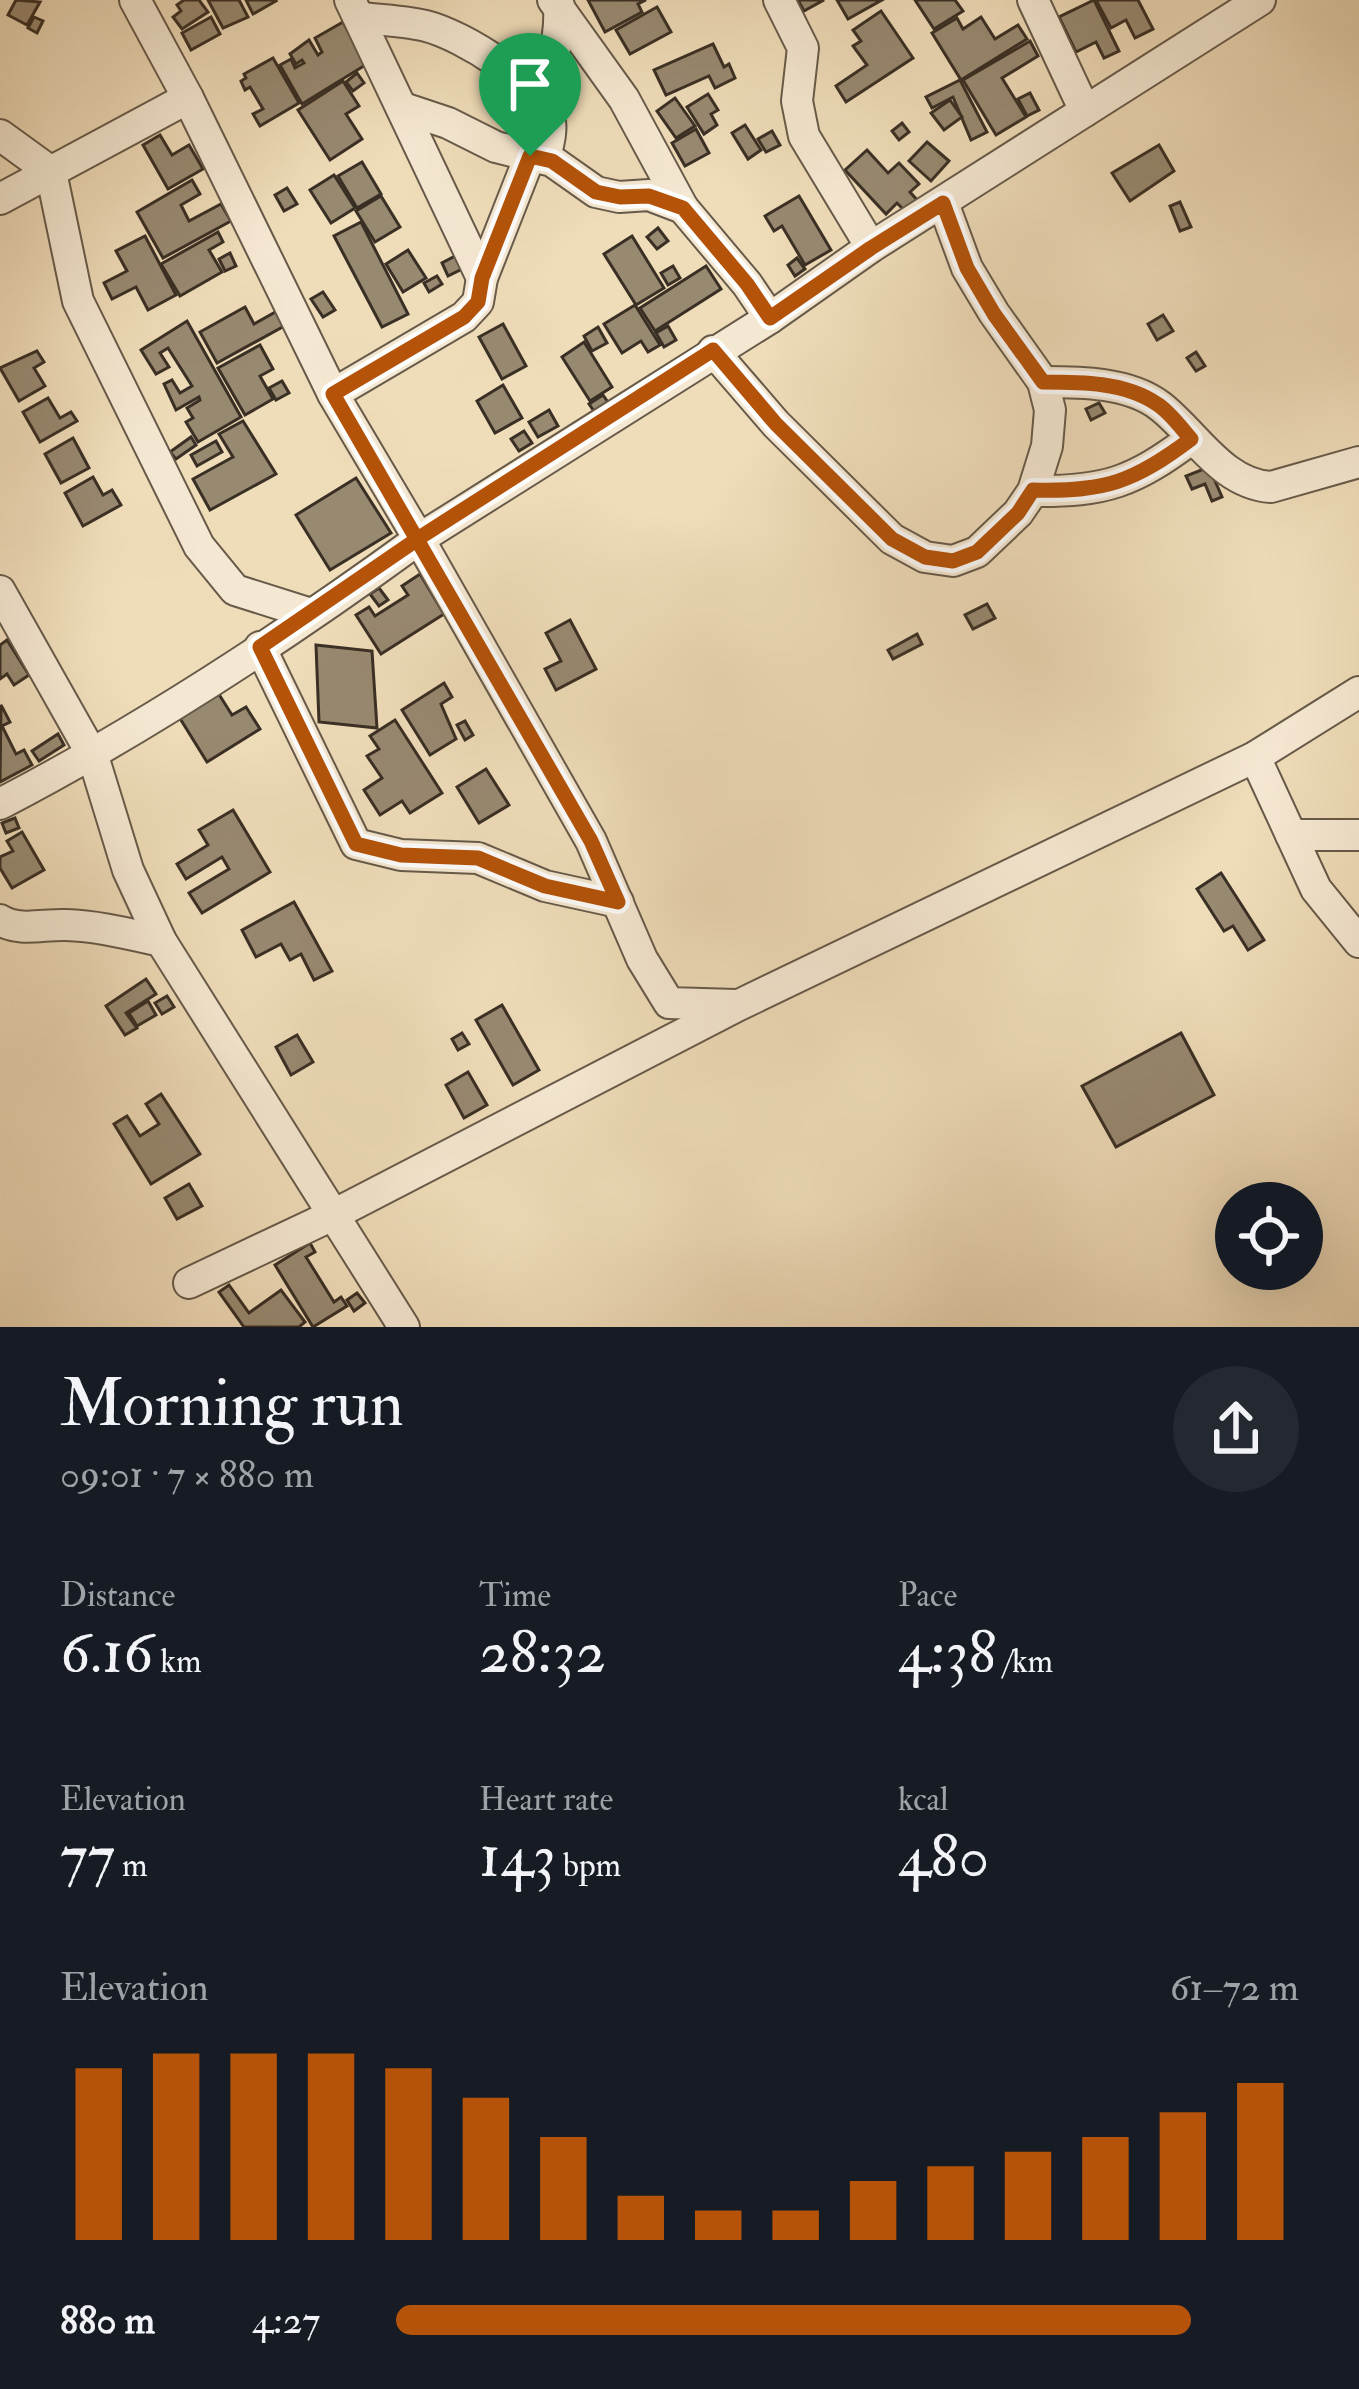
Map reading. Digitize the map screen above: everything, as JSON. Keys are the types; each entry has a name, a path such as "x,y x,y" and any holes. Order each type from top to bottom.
{"street":[{"path":"135,0 333,394 591,841 642,959 669,1003 739,1005"},
{"path":"779,0 803,48 797,101 804,136 871,248"},
{"path":"1033,0 1084,110"},
{"path":"0,804 93,756 419,538 770,318 871,248 1260,0"},
{"path":"557,4 624,99 683,208 770,318"},
{"path":"534,94 553,64 557,4"},
{"path":"333,394 464,317 478,302 482,278 551,125 543,103 469,43 430,27 355,9"},
{"path":"355,9 482,278"},
{"path":"0,199 188,98"},
{"path":"403,108 496,147 538,158 582,179 596,192 649,196 683,208"},
{"path":"0,135 51,172 78,301 199,546 235,590 311,614"},
{"path":"713,350 776,424 892,539 925,557 953,561 977,552 1018,513 1033,490 1047,446 1049,410 1043,382 967,268 943,203"},
{"path":"1043,382 1094,382 1159,404 1191,439 1236,476 1256,486 1283,484 1359,462"},
{"path":"1033,490 1109,487 1191,439"},
{"path":"0,591 93,756 128,870 161,941 404,1327"},
{"path":"260,647 356,844 401,855 478,858 545,886 618,902"},
{"path":"189,1283 333,1215 739,1005 1255,757 1359,692"},
{"path":"1255,757 1316,890 1359,942"},
{"path":"1291,835 1359,836"},
{"path":"0,920 11,927 64,924 161,941"}],"building":[{"path":"16,0 40,2 27,25 8,15"},
{"path":"184,0 199,0 208,12 182,29 173,17"},
{"path":"208,0 239,0 248,17 223,28"},
{"path":"246,0 275,0 276,1 253,14"},
{"path":"588,0 646,0 638,4 642,12 605,32"},
{"path":"798,0 824,0 804,11"},
{"path":"837,0 882,0 848,19"},
{"path":"915,0 955,0 963,11 934,29"},
{"path":"1094,0 1119,51 1104,58 1096,42 1076,52 1059,17"},
{"path":"1096,0 1138,0 1153,29 1135,38 1126,20 1111,28"},
{"path":"657,7 671,32 630,54 616,30"},
{"path":"881,11 913,58 846,102 836,86 867,65 853,46 861,41 853,30"},
{"path":"34,17 43,21 37,33 28,28"},
{"path":"211,17 220,34 191,50 182,33"},
{"path":"981,17 995,39 1018,25 1027,39 961,80 932,33 957,18 963,29"},
{"path":"343,22 367,64 302,104 280,65 291,59 295,68 304,63 296,64 290,54 309,40 318,55 322,52 315,38"},
{"path":"1030,41 1038,56 1002,78 1026,117 996,135 963,80"},
{"path":"713,44 735,78 715,88 709,76 666,95 654,70"},
{"path":"273,58 299,103 260,126 253,114 263,109 241,81 244,74"},
{"path":"357,73 364,83 353,91 346,82"},
{"path":"960,80 987,132 971,140 953,97 932,108 926,97"},
{"path":"343,81 359,106 346,114 362,139 330,160 298,110"},
{"path":"1030,93 1039,110 1027,116 1018,99"},
{"path":"708,94 718,110 711,114 717,125 704,134 687,107"},
{"path":"675,98 695,126 676,138 657,111"},
{"path":"950,100 962,117 944,130 931,113"},
{"path":"902,123 909,132 899,140 892,131"},
{"path":"745,125 761,150 748,159 732,133"},
{"path":"696,129 709,153 685,166 672,143"},
{"path":"772,131 780,145 766,152 758,139"},
{"path":"160,135 172,155 189,145 203,169 168,189 143,145"},
{"path":"927,142 949,161 931,181 909,161"},
{"path":"1159,145 1174,171 1130,201 1112,173"},
{"path":"867,150 888,173 899,163 919,184 910,192 918,201 906,212 897,203 886,214 845,170"},
{"path":"362,162 381,194 357,208 338,176"},
{"path":"334,175 355,208 331,223 310,190"},
{"path":"192,180 200,194 181,205 189,221 221,204 231,221 163,258 137,212"},
{"path":"287,188 297,204 284,211 275,195"},
{"path":"381,196 400,227 375,242 356,211"},
{"path":"799,196 831,250 805,265 782,226 774,231 765,216"},
{"path":"1180,202 1191,227 1180,231 1170,206"},
{"path":"361,222 408,314 382,327 334,236"},
{"path":"658,228 668,241 657,249 647,237"},
{"path":"218,232 223,242 209,250 222,272 180,296 161,264"},
{"path":"145,236 176,295 148,310 136,287 112,299 104,283 127,271 116,251"},
{"path":"632,236 664,288 636,305 604,254"},
{"path":"408,250 426,278 403,292 386,264"},
{"path":"230,253 236,266 225,271 219,259"},
{"path":"457,255 464,268 448,276 442,263"},
{"path":"797,258 805,269 795,276 788,265"},
{"path":"673,266 680,278 668,285 661,273"},
{"path":"706,266 721,289 655,331 640,308"},
{"path":"437,276 442,284 429,292 424,283"},
{"path":"323,292 335,310 323,317 311,299"},
{"path":"635,305 660,345 648,352 641,341 622,353 604,324"},
{"path":"245,307 254,324 279,310 288,324 217,363 200,332"},
{"path":"1163,315 1173,331 1157,340 1148,324"},
{"path":"187,321 241,417 198,442 186,422 193,418 187,408 199,397 176,410 164,384 172,380 180,393 192,386 168,348 160,353 169,367 156,374 141,350"},
{"path":"503,324 526,366 502,379 479,337"},
{"path":"668,326 676,340 664,347 656,333"},
{"path":"598,327 607,343 592,351 584,336"},
{"path":"584,342 612,387 590,401 562,357"},
{"path":"260,345 273,369 260,376 273,399 245,415 218,368"},
{"path":"37,351 44,362 34,368 45,386 19,401 0,368"},
{"path":"1196,352 1205,366 1196,371 1187,358"},
{"path":"282,381 289,393 276,400 269,388"},
{"path":"503,385 522,418 495,433 477,401"},
{"path":"603,395 610,405 596,414 589,404"},
{"path":"48,398 60,418 71,412 77,421 40,442 23,412"},
{"path":"1099,403 1105,413 1091,420 1086,409"},
{"path":"549,410 558,426 538,437 529,422"},
{"path":"243,421 276,474 210,510 193,479 233,457 219,434"},
{"path":"524,431 532,443 519,451 511,439"},
{"path":"191,437 196,445 176,459 170,452"},
{"path":"73,438 89,468 61,483 45,454"},
{"path":"216,441 222,452 197,466 191,455"},
{"path":"1209,467 1222,497 1212,501 1205,484 1192,489 1186,476"},
{"path":"93,477 103,495 112,490 121,505 83,526 65,493"},
{"path":"356,478 391,533 330,570 296,515"},
{"path":"420,574 444,614 381,654 356,615 369,607 375,616 408,595 402,586"},
{"path":"379,588 388,600 379,606 370,594"},
{"path":"987,604 995,618 973,629 965,615"},
{"path":"570,620 596,669 556,690 545,669 561,661 546,633"},
{"path":"917,634 922,644 893,659 888,650"},
{"path":"7,640 29,675 14,685 7,674 0,679 0,645"},
{"path":"316,645 372,651 377,728 319,722"},
{"path":"444,683 452,697 441,704 456,739 430,755 402,710"},
{"path":"215,688 232,715 246,707 260,729 207,762 176,712"},
{"path":"1,705 10,722 2,726 16,754 24,750 32,765 0,782"},
{"path":"395,720 442,793 410,813 402,801 380,815 364,790 382,778 367,756 379,749 370,736"},
{"path":"465,721 473,735 465,740 457,725"},
{"path":"58,734 64,745 39,761 32,751"},
{"path":"486,769 509,805 479,823 457,787"},
{"path":"233,810 270,872 202,913 189,893 229,869 222,857 186,879 177,864 208,845 199,830"},
{"path":"15,818 19,828 6,833 2,823"},
{"path":"22,832 44,870 12,888 0,868 0,857 13,851 7,841"},
{"path":"1221,873 1264,940 1248,950 1233,926 1224,931 1197,889"},
{"path":"294,902 332,971 314,980 301,954 290,960 281,944 256,957 242,930"},
{"path":"146,979 156,994 126,1013 137,1028 125,1035 106,1006"},
{"path":"167,996 174,1007 162,1014 155,1003"},
{"path":"148,1001 156,1015 137,1026 129,1013"},
{"path":"502,1005 539,1070 513,1085 476,1020"},
{"path":"462,1033 469,1044 458,1050 452,1039"},
{"path":"1181,1033 1214,1095 1116,1147 1082,1086"},
{"path":"297,1035 313,1062 291,1075 276,1047"},
{"path":"468,1072 487,1105 464,1118 446,1085"},
{"path":"161,1094 200,1154 151,1184 114,1124 127,1116 140,1136 159,1124 146,1104"},
{"path":"189,1184 202,1206 177,1219 165,1198"},
{"path":"310,1243 315,1252 306,1257 334,1302 341,1297 347,1306 313,1327 275,1265"},
{"path":"229,1285 249,1313 281,1290 305,1322 299,1327 244,1327 219,1292"},
{"path":"357,1293 365,1303 354,1311 347,1300"}],"route":[{"path":"530,156 482,278 478,302 464,317 333,394 419,538 591,841 618,902 545,886 478,858 401,855 356,844 260,647 419,538 713,350 776,424 892,539 925,557 953,561 977,552 1018,513 1033,490 1109,487 1191,439 1159,404 1138,395 1094,382 1043,382 967,268 943,203 770,318 683,208 649,196 596,192 552,161 530,156"}]}
